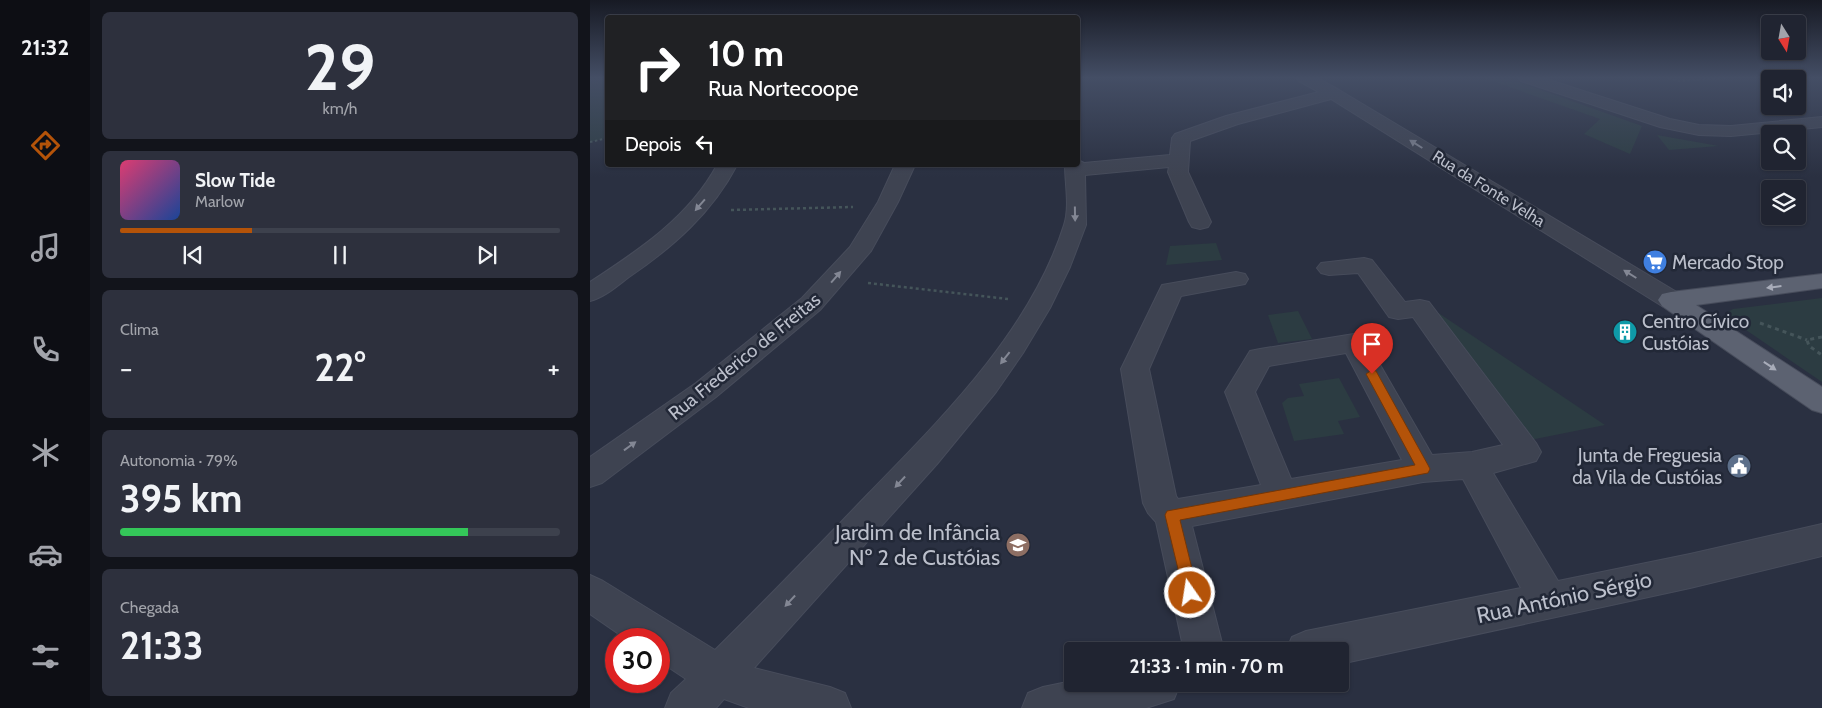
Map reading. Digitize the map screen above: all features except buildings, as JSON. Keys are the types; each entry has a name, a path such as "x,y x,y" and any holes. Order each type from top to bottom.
{"main road":[{"path":"1671,300 1822,281"},
{"path":"1671,300 1822,402"}],"street":[{"path":"1200,222 1178,172 1181,138 1232,120 1266,111"},
{"name":"Rua da Fonte Velha","path":"1363,111 1671,300"},
{"path":"1629,111 1666,123 1699,130 1732,131 1822,122"},
{"path":"1080,167 1179,160"},
{"path":"590,293 645,257 696,210 720,181 726,167"},
{"name":"Rua Frederico de Freitas","path":"590,474 706,390 811,304 859,251 886,206 904,167"},
{"path":"686,708 949,430 1014,347 1052,282 1076,223 1075,167"},
{"path":"1172,515 1424,469 1472,465 1525,452 1420,308 1398,311 1364,265 1329,268"},
{"path":"1202,642 1172,515 1160,503 1135,369 1171,290 1236,279"},
{"path":"1281,494 1240,392 1260,358 1354,343 1424,469"},
{"path":"1472,465 1548,600"},
{"name":"Rua António Sérgio","path":"1349,642 1690,571 1822,540"},
{"path":"590,593 718,676 765,693 830,708"},
{"path":"1042,708 1125,692"}],"path":[{"path":"590,142 605,139"},
{"path":"696,210 886,206"},
{"path":"833,280 1015,300 1038,305"},
{"path":"1754,321 1807,340 1822,337"},
{"path":"1807,340 1809,346 1822,355"}],"shaded area":[{"path":"590,111 605,111 605,138 590,142"},
{"path":"1577,111 1600,111 1642,126 1630,154 1584,134 1600,119"},
{"path":"1657,135 1719,146 1669,150"},
{"path":"1216,243 1222,260 1166,265 1170,246"},
{"path":"1822,298 1822,382 1727,317 1726,313 1733,309"},
{"path":"1298,311 1312,339 1278,343 1268,315"},
{"path":"1437,312 1605,425 1530,440"},
{"path":"1339,378 1360,417 1338,421 1344,434 1294,441 1282,403 1288,398 1304,396 1299,384"}],"place":[{"name":"Mercado Stop","path":"1655,262"},
{"name":"Centro Cívico Custóias","path":"1625,332"},
{"name":"Junta de Freguesia da Vila de Custóias","path":"1739,466"},
{"name":"Jardim de Infância Nº 2 de Custóias","path":"1018,545"}],"route":[{"path":"1190,593 1172,515 1424,469 1372,374"}]}
